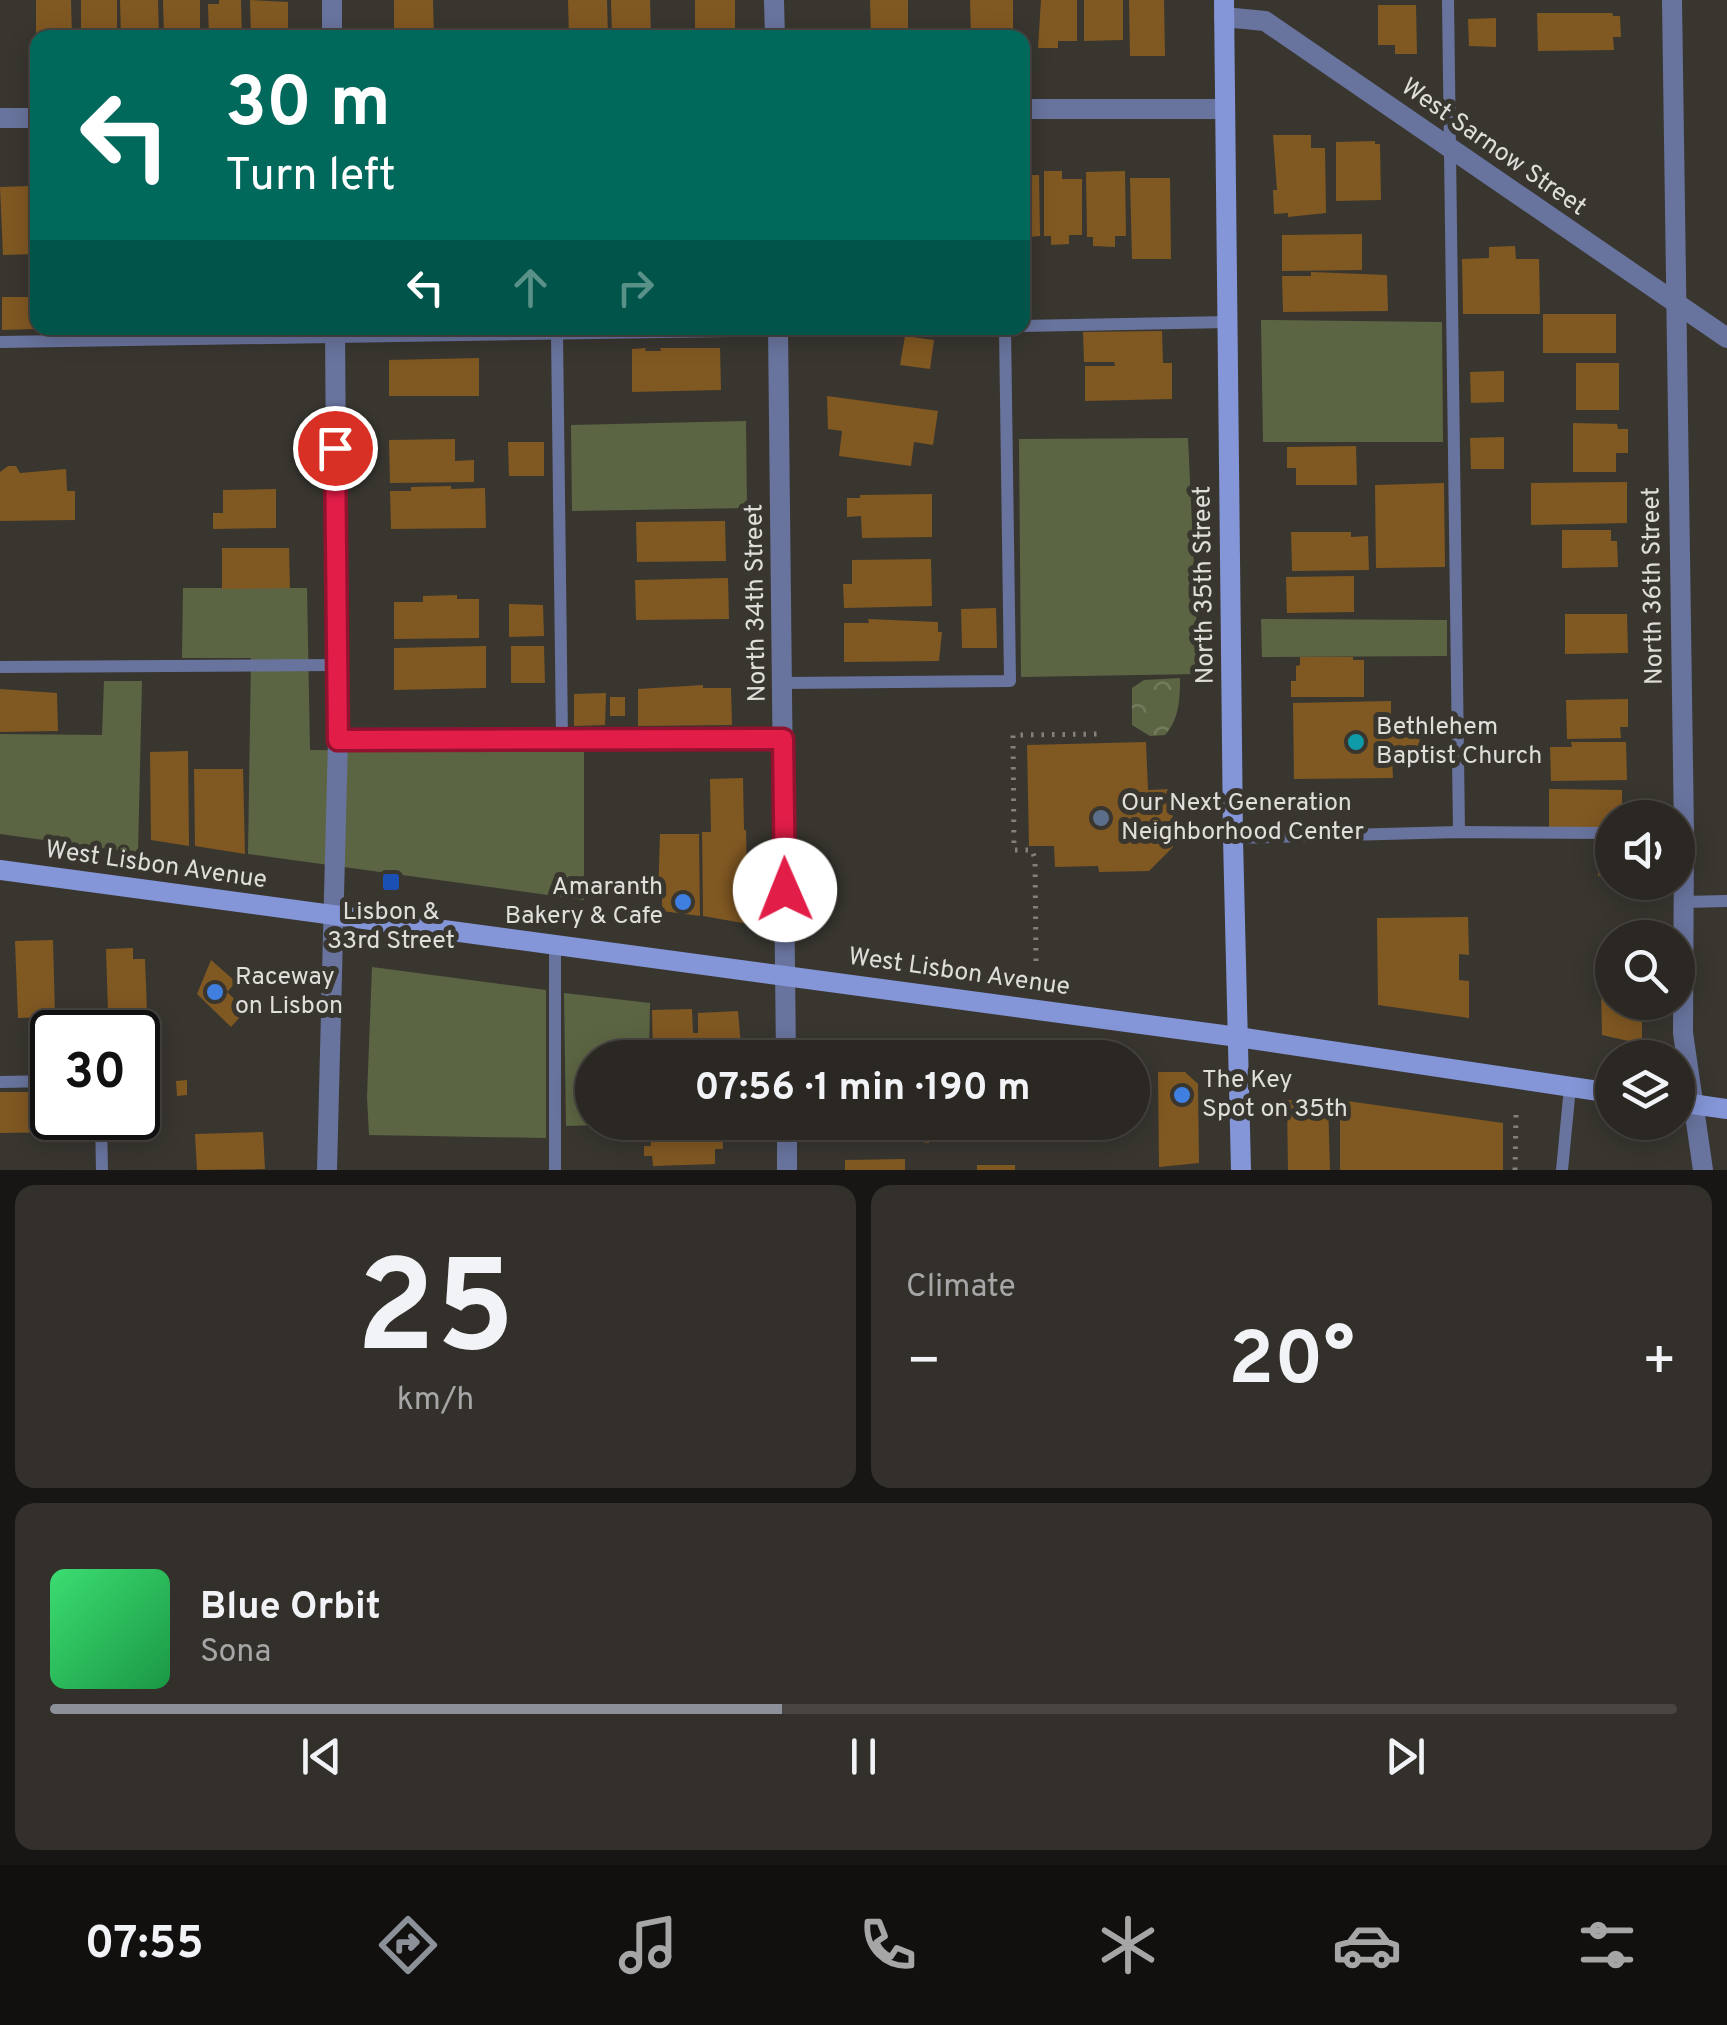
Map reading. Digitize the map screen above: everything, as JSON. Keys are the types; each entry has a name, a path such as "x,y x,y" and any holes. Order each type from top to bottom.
{"main road":[{"name":"North 35th Street","path":"1224,8 1233,838 1241,1170"},
{"name":"West Lisbon Avenue","path":"0,870 1238,1036 1595,1091"},
{"path":"1695,1104 1727,1109"}],"street":[{"path":"332,0 332,30"},
{"path":"774,0 775,30"},
{"name":"North 36th Street","path":"1672,0 1681,800"},
{"name":"West Sarnow Street","path":"1224,8 1265,21 1727,338"},
{"path":"1030,110 1225,109"},
{"path":"0,118 30,118"},
{"path":"326,1170 338,740 335,335"},
{"name":"North 34th Street","path":"778,335 786,1040"},
{"name":"North 36th Street","path":"1684,902 1684,1040"},
{"name":"North 36th Street","path":"1695,1138 1703,1170"},
{"path":"787,1140 787,1170"}],"lane":[{"path":"1448,0 1458,832"},
{"path":"1030,326 1228,322"},
{"path":"0,342 261,335"},
{"path":"557,335 562,740"},
{"path":"784,683 1010,682 1005,335"},
{"path":"0,667 336,665"},
{"path":"338,740 783,739"},
{"path":"1233,838 1458,832 1595,834"},
{"path":"1684,902 1727,901"},
{"path":"554,947 555,1170"},
{"path":"0,1082 30,1081"},
{"path":"1562,1170 1570,1088"},
{"path":"101,1140 102,1170"}],"path":[{"path":"1036,961 1035,860 1032,850 1014,850 1012,736 1103,734"},
{"path":"1515,1170 1516,1116"}],"green space":[{"path":"1261,320 1442,322 1443,442 1263,442"},
{"path":"746,421 747,508 572,511 571,425"},
{"path":"1188,438 1199,674 1021,677 1019,439"},
{"path":"183,588 307,588 310,750 584,752 584,900 248,854 251,658 182,658"},
{"path":"1261,619 1447,620 1447,656 1262,657"},
{"path":"1180,678 1178,709 1165,735 1150,736 1132,725 1132,688 1144,680"},
{"path":"104,681 142,681 138,853 0,834 0,734 102,735"},
{"path":"372,967 546,990 546,1138 369,1135"},
{"path":"564,993 650,1003 649,1040 575,1040 575,1126 566,1126"}],"building":[{"path":"36,0 71,0 72,30 36,30"},
{"path":"81,0 117,0 117,30 81,30"},
{"path":"120,0 158,0 159,30 121,30"},
{"path":"163,0 200,0 200,30 164,30"},
{"path":"219,0 241,0 242,30 209,30 208,4 219,4"},
{"path":"250,0 288,2 288,30 251,30"},
{"path":"394,0 433,0 434,30 394,30"},
{"path":"568,0 607,0 608,30 569,30"},
{"path":"611,0 650,0 651,30 612,30"},
{"path":"695,0 735,0 735,30 695,30"},
{"path":"870,0 908,0 908,30 871,30"},
{"path":"970,0 1013,0 1013,30 971,30"},
{"path":"1041,0 1077,0 1077,41 1058,41 1058,48 1038,48"},
{"path":"1084,0 1123,0 1123,40 1084,41"},
{"path":"1129,0 1164,0 1165,56 1130,56"},
{"path":"1378,5 1416,5 1417,54 1395,54 1395,45 1378,45"},
{"path":"1537,13 1612,13 1620,16 1621,37 1613,37 1614,50 1538,51"},
{"path":"1496,18 1496,47 1469,46 1468,19"},
{"path":"1273,135 1311,135 1311,148 1325,148 1326,213 1288,217 1288,213 1274,214 1273,190 1277,190"},
{"path":"1336,142 1380,144 1381,200 1336,201"},
{"path":"1044,171 1062,171 1062,179 1082,179 1082,235 1069,235 1069,244 1051,245 1051,236 1044,236"},
{"path":"1125,171 1126,236 1115,236 1115,247 1093,246 1093,237 1087,237 1086,172"},
{"path":"1030,175 1039,175 1040,236 1030,237"},
{"path":"1130,178 1170,178 1171,259 1132,259"},
{"path":"29,186 30,254 3,255 0,187"},
{"path":"1362,234 1362,270 1282,271 1282,235"},
{"path":"1515,246 1516,259 1539,259 1540,314 1463,314 1462,259 1489,258 1489,247"},
{"path":"1311,272 1387,275 1388,311 1283,312 1282,276 1311,276"},
{"path":"2,297 30,297 30,329 2,330"},
{"path":"1543,314 1616,314 1616,353 1543,353"},
{"path":"1162,331 1163,363 1172,363 1172,399 1085,401 1085,366 1115,366 1114,362 1084,362 1083,332"},
{"path":"905,336 934,340 930,369 900,365"},
{"path":"646,348 645,351 720,348 721,390 632,392 632,349"},
{"path":"479,358 479,396 389,396 389,360"},
{"path":"1576,363 1619,363 1619,410 1576,410"},
{"path":"1504,371 1504,402 1471,403 1470,372"},
{"path":"827,396 938,411 933,445 914,442 911,466 839,456 842,431 828,429"},
{"path":"1573,423 1617,424 1618,429 1628,429 1628,453 1616,453 1616,472 1573,472"},
{"path":"1504,437 1504,469 1471,469 1470,438"},
{"path":"455,439 455,461 474,460 474,482 390,483 389,440"},
{"path":"508,442 544,442 544,476 509,476"},
{"path":"1356,446 1357,485 1296,485 1296,468 1287,468 1287,447"},
{"path":"16,466 20,473 66,469 67,491 75,491 75,520 0,521 0,472"},
{"path":"1627,482 1627,523 1531,525 1531,483"},
{"path":"1444,483 1445,567 1376,568 1375,485"},
{"path":"451,486 485,488 486,528 391,529 390,491"},
{"path":"276,489 276,528 213,529 213,513 223,513 223,490"},
{"path":"932,494 932,537 862,538 861,516 847,517 847,498"},
{"path":"725,521 726,561 637,562 636,522"},
{"path":"1562,530 1611,530 1611,541 1617,541 1618,567 1562,568"},
{"path":"1291,532 1351,532 1351,537 1368,536 1369,570 1292,571"},
{"path":"222,548 289,548 290,588 222,589"},
{"path":"931,559 932,606 844,608 843,584 852,584 852,560"},
{"path":"1354,576 1354,612 1287,613 1286,577"},
{"path":"728,578 729,619 636,620 635,580"},
{"path":"457,595 457,599 479,599 479,638 394,639 394,602 423,602 423,596"},
{"path":"509,604 543,605 544,636 509,637"},
{"path":"996,608 997,648 962,648 961,609"},
{"path":"1565,614 1627,614 1628,653 1565,654"},
{"path":"868,619 938,622 938,632 942,632 939,661 844,662 844,623 869,623"},
{"path":"486,646 486,688 394,690 394,648"},
{"path":"511,646 544,646 545,683 511,683"},
{"path":"1300,657 1364,660 1364,697 1291,697 1291,681 1296,681"},
{"path":"703,685 731,688 732,725 638,726 638,689"},
{"path":"0,689 57,693 58,731 0,732"},
{"path":"606,693 605,725 574,726 574,694"},
{"path":"610,697 625,697 625,716 610,716"},
{"path":"1628,699 1628,727 1620,727 1621,738 1567,739 1566,700"},
{"name":"Bethlehem Baptist Church","path":"1391,701 1391,727 1419,727 1420,757 1392,757 1393,778 1294,779 1293,703"},
{"name":"Our Next Generation Neighborhood Center","path":"1146,742 1148,790 1172,789 1173,847 1149,871 1099,872 1098,866 1055,867 1054,846 1029,846 1027,745"},
{"path":"1571,742 1626,742 1627,780 1551,781 1550,747 1572,747"},
{"path":"188,751 189,846 151,840 150,752"},
{"path":"194,769 243,769 245,854 195,846"},
{"path":"743,778 748,924 703,916 702,832 711,832 710,779"},
{"path":"1549,789 1622,790 1622,800 1595,800 1595,827 1549,827"},
{"path":"660,834 699,834 700,916 662,911 662,897 658,897"},
{"path":"1468,917 1469,955 1459,954 1459,980 1469,981 1469,1018 1378,1005 1377,918"},
{"path":"53,940 55,1010 30,1010 30,1018 18,1018 15,941"},
{"path":"133,948 133,959 145,959 147,1010 108,1010 106,949"},
{"path":"211,960 236,982 227,992 246,1010 231,1027 197,994"},
{"path":"692,1009 693,1033 698,1033 698,1013 738,1011 740,1040 653,1040 652,1010"},
{"path":"1602,1020 1642,1020 1640,1040 1602,1035"},
{"path":"1158,1072 1185,1072 1198,1084 1199,1163 1159,1167"},
{"path":"187,1080 187,1095 177,1096 176,1081"},
{"path":"0,1092 30,1092 30,1132 0,1133"},
{"path":"1328,1099 1330,1170 1288,1170 1287,1100"},
{"path":"1340,1100 1503,1123 1503,1170 1340,1170"},
{"path":"263,1132 265,1169 197,1170 195,1134"},
{"path":"651,1140 723,1140 723,1149 715,1149 715,1164 653,1166 652,1156 644,1156 644,1146 651,1146"},
{"path":"905,1159 905,1170 845,1170 845,1160"},
{"path":"977,1165 1015,1165 1015,1170 977,1170"}],"place":[{"name":"Bethlehem Baptist Church","path":"1356,742"},
{"name":"Our Next Generation Neighborhood Center","path":"1101,818"},
{"name":"Lisbon & 33rd Street","path":"391,882"},
{"name":"Amaranth Bakery & Cafe","path":"683,902"},
{"name":"Raceway on Lisbon","path":"215,992"},
{"name":"The Key Spot on 35th","path":"1182,1095"}],"route":[{"path":"335,448 338,740 783,739 785,890"}]}
